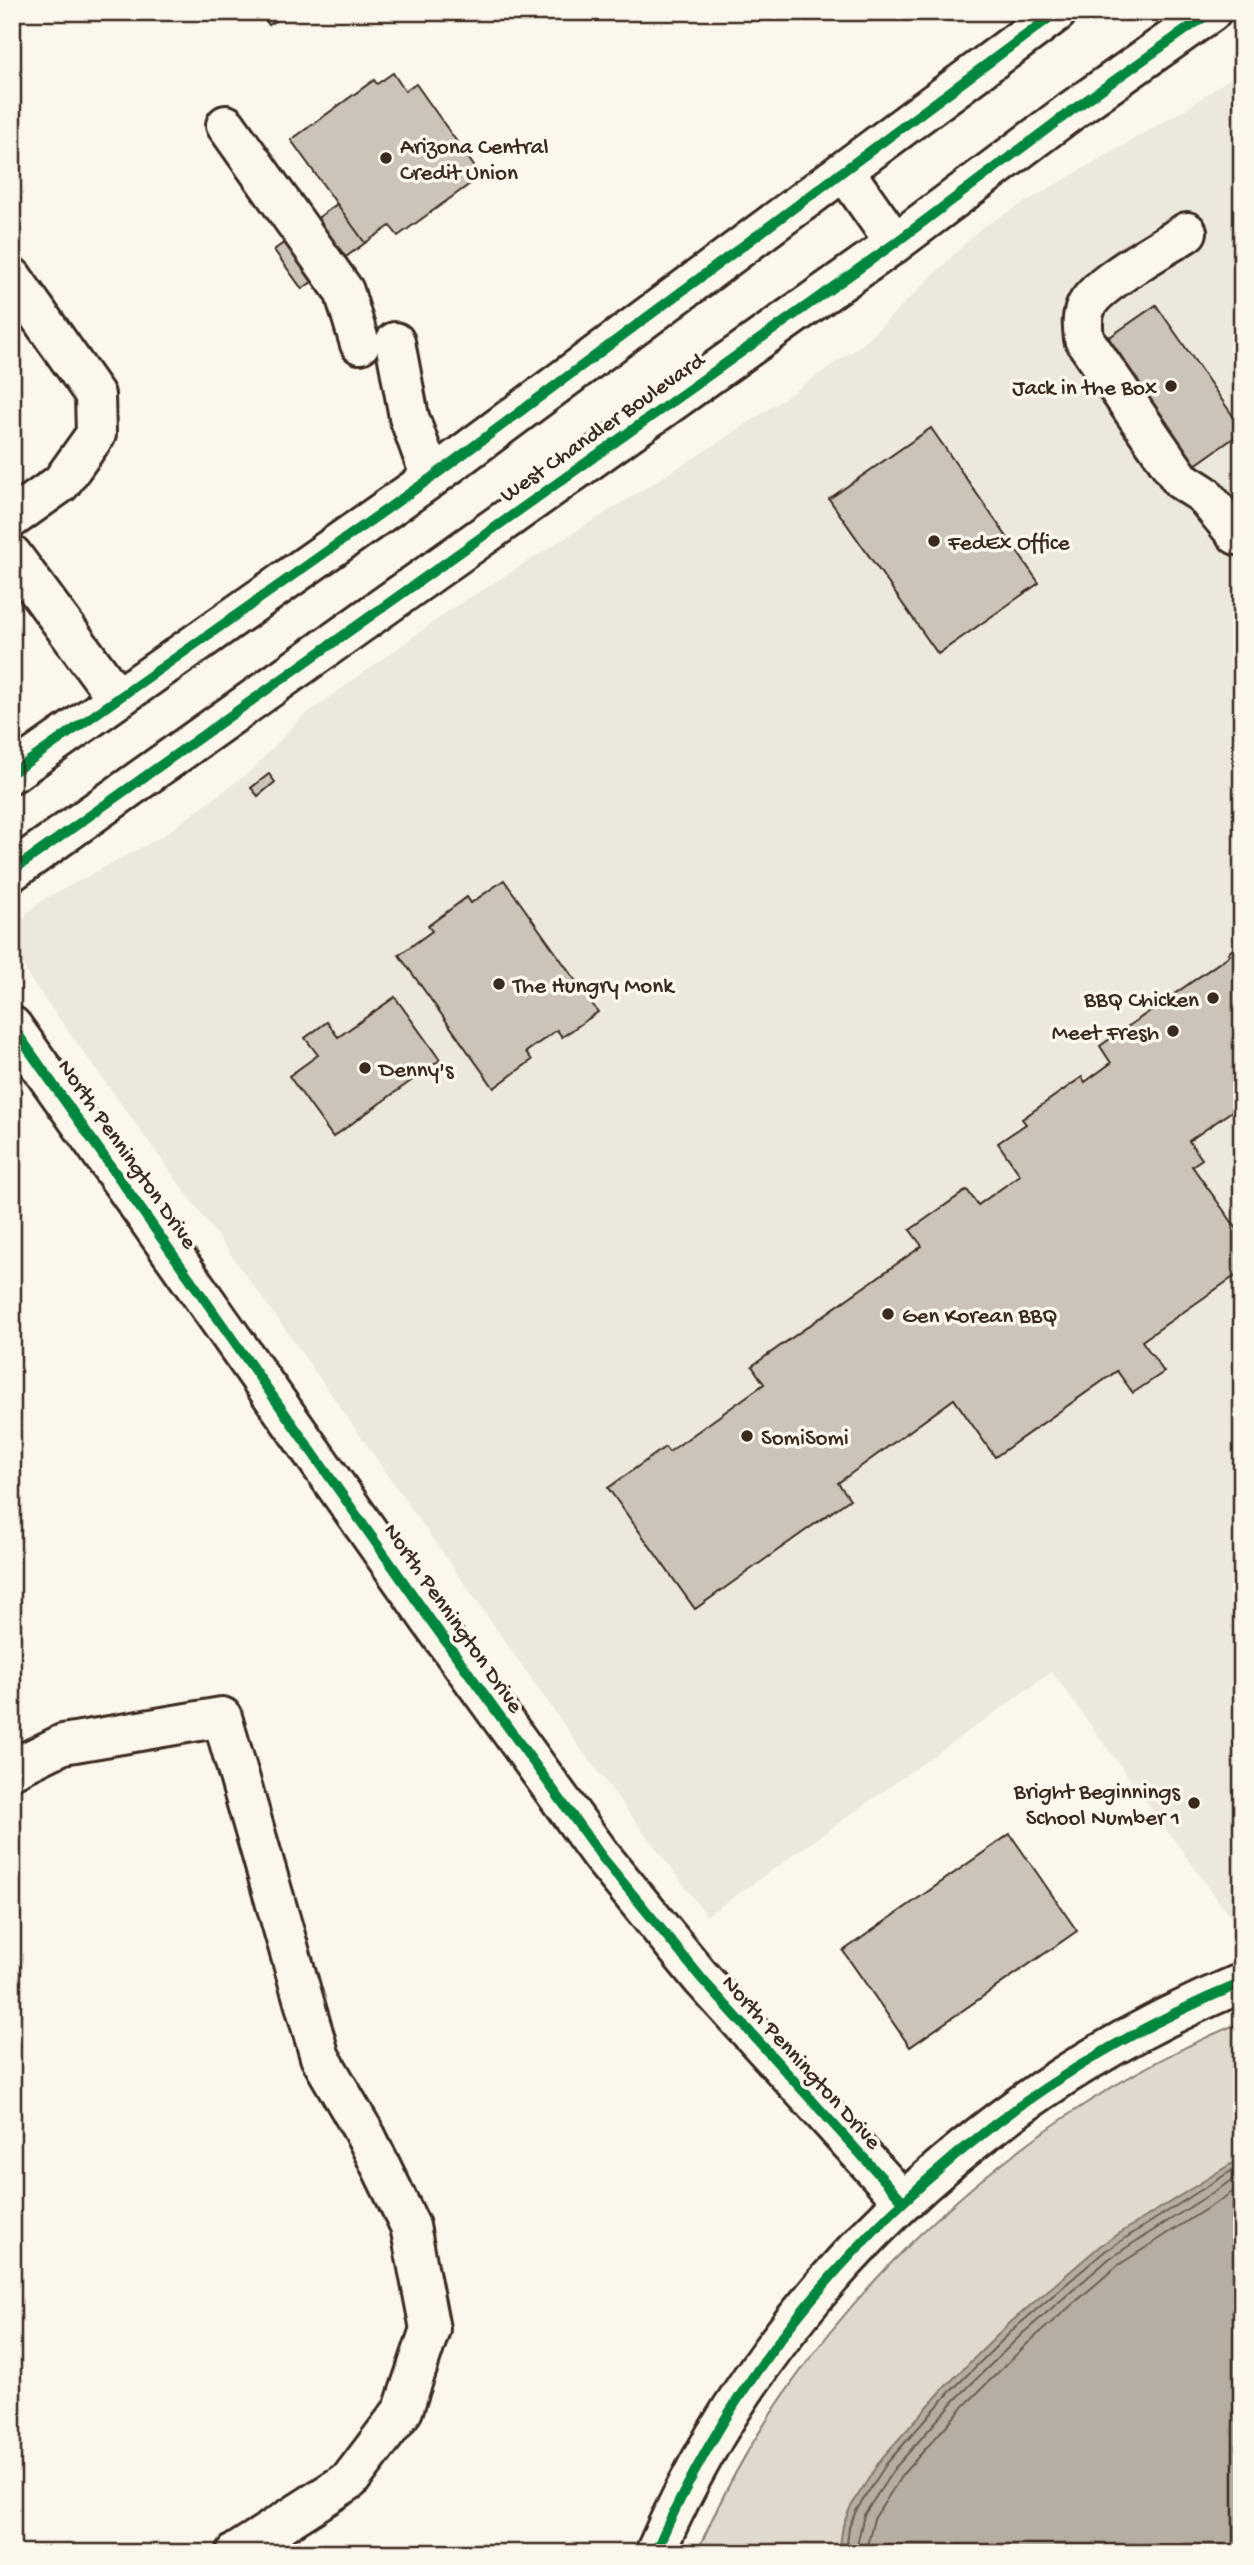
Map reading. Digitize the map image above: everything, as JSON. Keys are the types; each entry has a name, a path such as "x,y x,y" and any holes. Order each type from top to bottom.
{"main road":[{"path":"12,773 431,478 1057,12"},
{"name":"West Chandler Boulevard","path":"12,871 895,243 1071,111 1211,12"},
{"path":"226,125 378,343 431,478"},
{"path":"845,172 895,243"},
{"path":"1187,232 1101,288 1086,304 1082,319 1084,339 1181,480 1203,494 1237,536"},
{"path":"12,277 95,395 96,434 61,483 12,518"},
{"path":"12,555 117,698"},
{"name":"North Pennington Drive","path":"12,1026 430,1621 602,1857 702,1979 903,2202"},
{"path":"12,1769 63,1744 222,1717 320,2057 366,2136 410,2226 430,2329 403,2410 351,2480 236,2553"},
{"path":"654,2553 692,2475 744,2391 821,2290 867,2236 978,2136 1063,2077 1169,2016 1242,1983"}],"shaded area":[{"path":"1242,70 1242,1933 1052,1672 707,1916 578,1745 285,1329 28,976 16,949 19,931 27,913 43,900 163,836 252,770 301,718 453,608 732,434 863,344 981,228 1189,107"},
{"path":"1242,2022 1242,2553 697,2553 739,2467 790,2385 851,2308 918,2236 993,2170 1072,2112 1156,2063"}],"water":[{"path":"1242,2157 1242,2553 839,2553 843,2525 850,2508 881,2459 944,2388 1011,2322 1101,2245"}],"building":[{"path":"260,12 288,12 269,25"},
{"name":"Arizona Central Credit Union","path":"393,73 405,91 416,84 481,176 398,236 390,226 365,243 291,140 374,80 377,84"},
{"path":"337,204 365,243 302,289 274,250"},
{"name":"Jack in the Box","path":"1156,305 1242,429 1242,432 1188,470 1101,343"},
{"name":"FedEx Office","path":"931,428 1039,583 938,654 829,499"},
{"path":"269,774 275,782 258,796 251,788"},
{"name":"The Hungry Monk","path":"504,880 598,1012 562,1037 557,1030 526,1052 532,1060 494,1088 399,955 432,931 428,926 467,897 471,903"},
{"path":"1242,943 1242,1104 1189,1141 1202,1159 1192,1166 1242,1236 1242,1271 1142,1341 1164,1372 1133,1393 1117,1371 995,1457 954,1399 838,1483 850,1499 695,1609 608,1488 665,1447 669,1452 764,1384 752,1366 922,1246 910,1230 967,1190 978,1205 1020,1175 998,1143 1026,1124 1022,1119 1082,1077 1085,1082 1111,1063 1100,1046 1230,955 1228,953"},
{"name":"Denny's","path":"395,997 440,1060 333,1137 289,1076 318,1055 305,1038 327,1022 338,1037"},
{"path":"1010,1834 1077,1931 910,2047 843,1951"}],"cycle path":[{"path":"12,773 431,478 1057,12"},
{"path":"12,871 895,243 1071,111 1211,12"},
{"path":"12,1026 431,1621 602,1857 702,1979 903,2201"},
{"path":"655,2553 702,2459 758,2370 822,2288 893,2211 972,2142 1057,2081 1147,2027 1242,1983"}],"place":[{"name":"Arizona Central Credit Union","path":"386,158"},
{"name":"Jack in the Box","path":"1171,386"},
{"name":"FedEx Office","path":"934,541"},
{"name":"The Hungry Monk","path":"499,984"},
{"name":"BBQ Chicken","path":"1213,998"},
{"name":"Meet Fresh","path":"1173,1031"},
{"name":"Denny's","path":"365,1068"},
{"name":"Gen Korean BBQ","path":"888,1314"},
{"name":"SomiSomi","path":"747,1436"},
{"name":"Bright Beginnings School Number 1","path":"1194,1803"}]}
